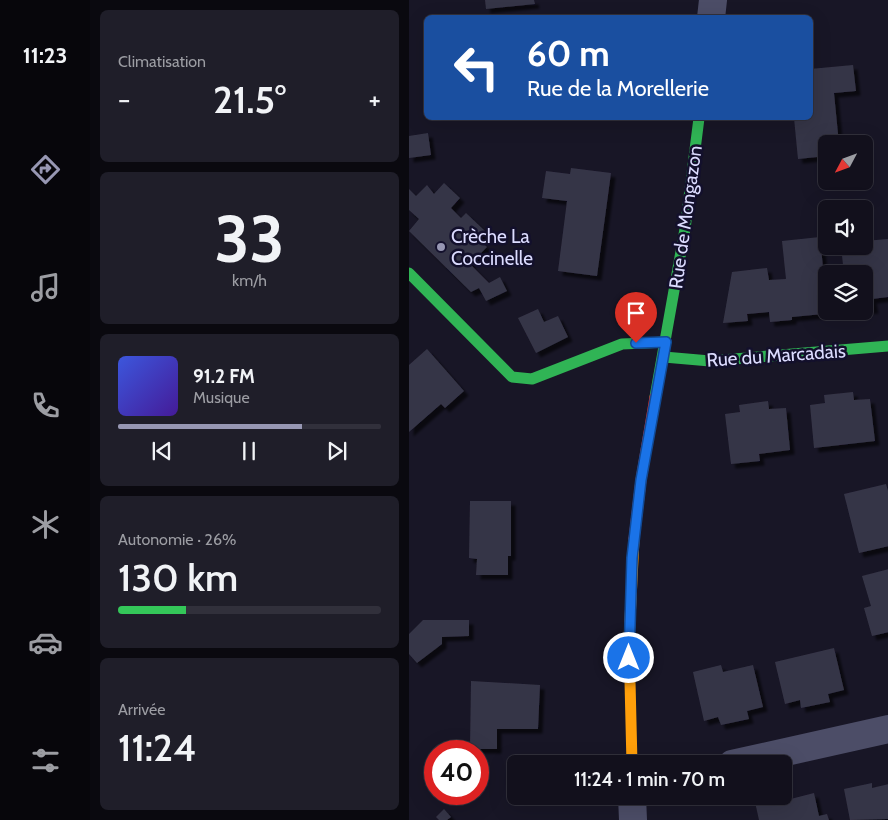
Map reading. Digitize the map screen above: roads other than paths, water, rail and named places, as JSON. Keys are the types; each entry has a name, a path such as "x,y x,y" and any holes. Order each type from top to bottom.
{"street":[{"path":"711,15 713,0"},
{"name":"Rue de Mongazon","path":"632,755 629,640 632,558 641,480 665,357 685,229 699,120"},
{"path":"409,273 512,377 532,379 622,344 666,342"},
{"name":"Rue du Marcadais","path":"665,357 710,361 888,346"},
{"path":"772,755 888,729"},
{"path":"632,805 633,820"}],"place":[{"name":"Crèche La Coccinelle","path":"441,247"}]}
